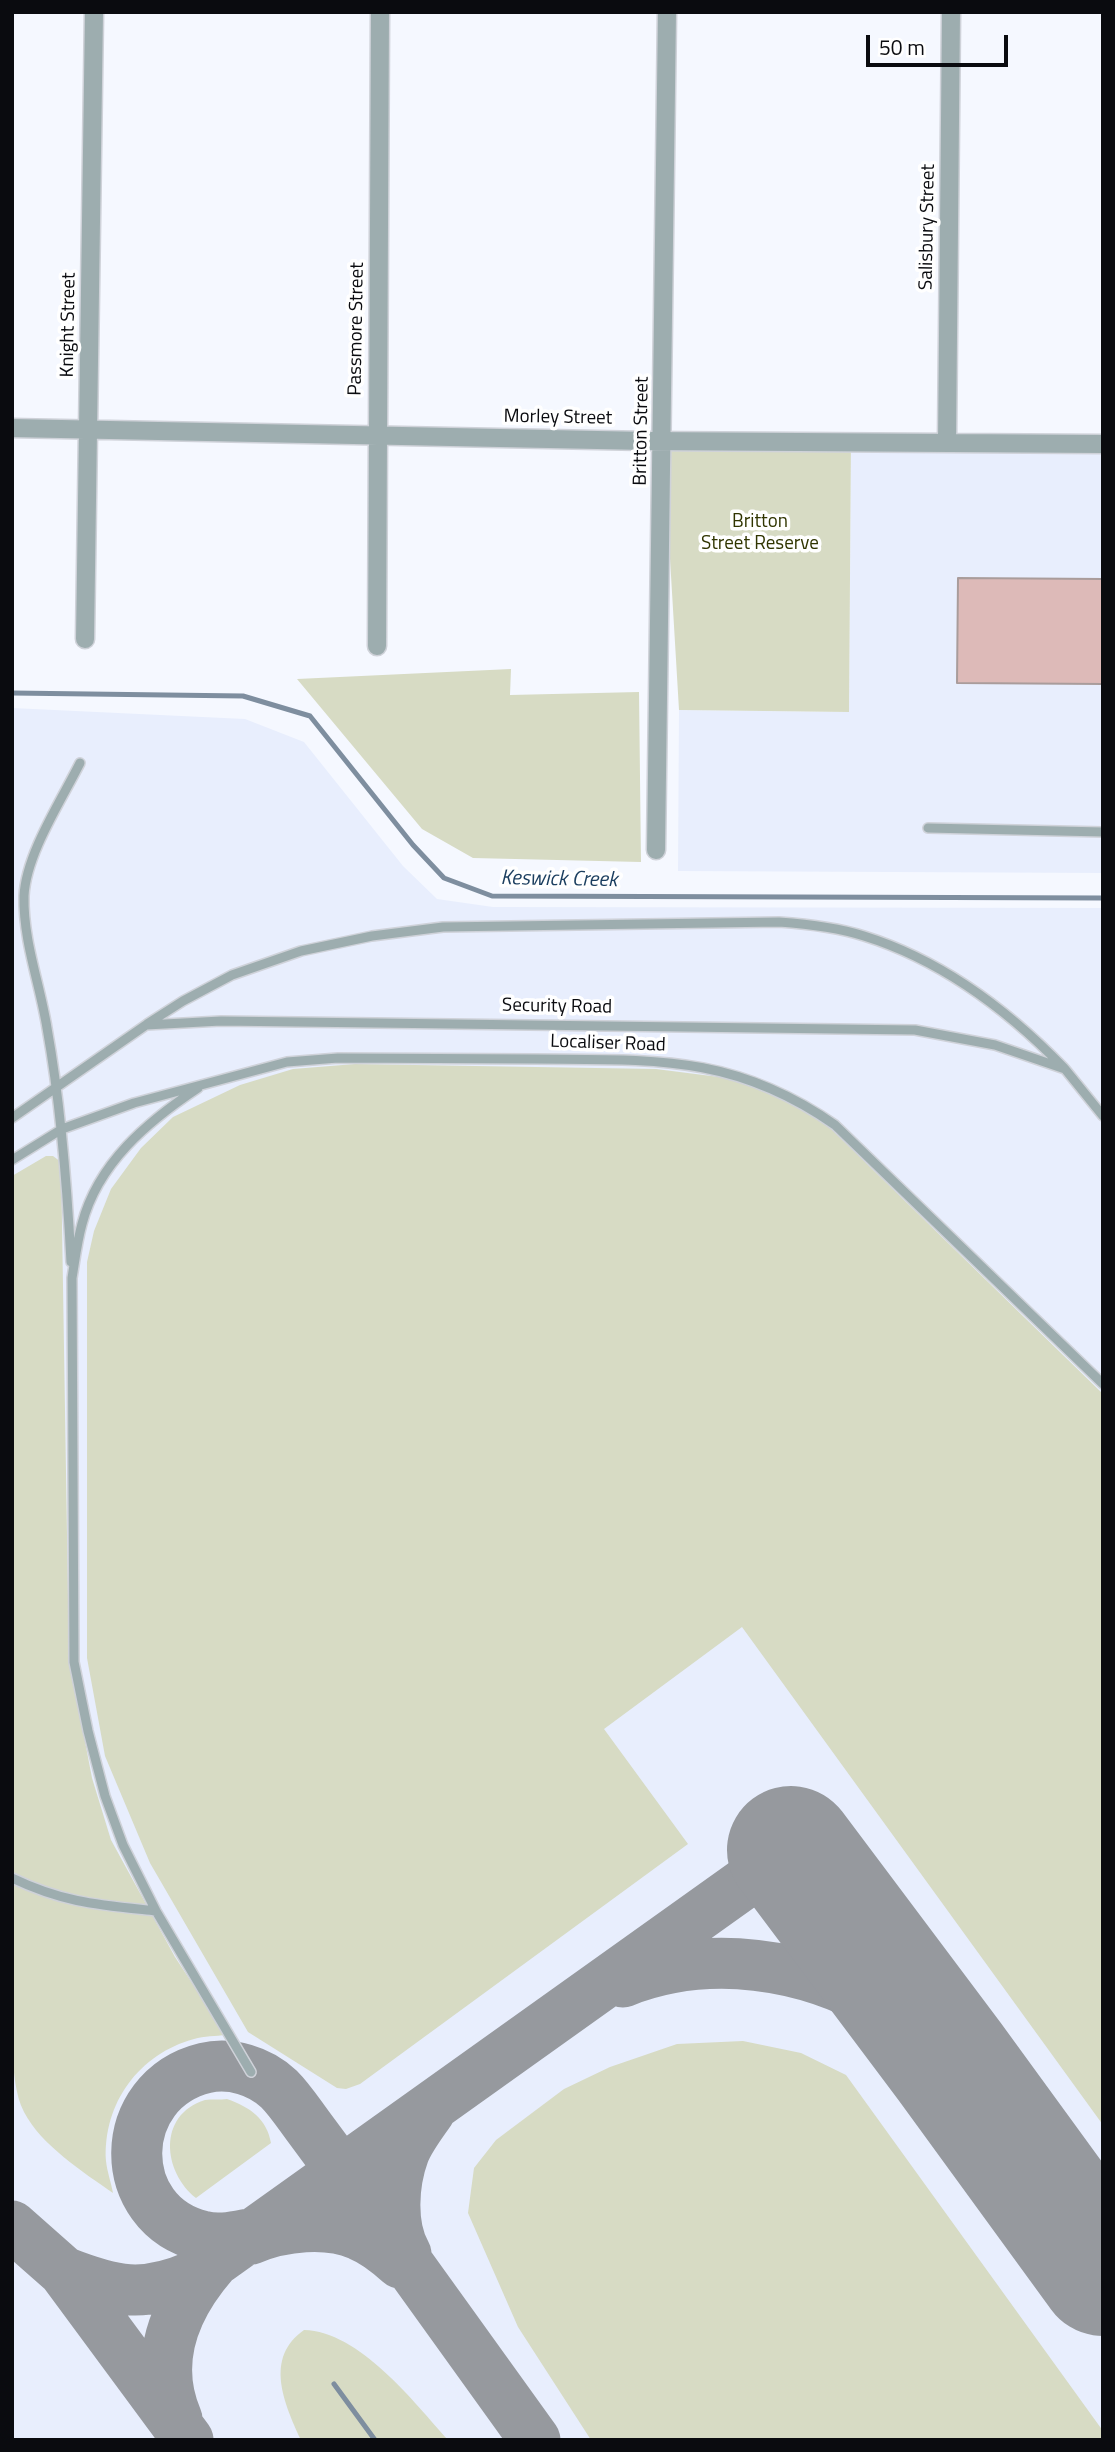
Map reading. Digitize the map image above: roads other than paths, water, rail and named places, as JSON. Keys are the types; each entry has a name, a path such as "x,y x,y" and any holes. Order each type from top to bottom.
{"street":[{"name":"Knight Street","path":"85,639 94,12"},
{"name":"Passmore Street","path":"377,646 380,12"},
{"name":"Britton Street","path":"656,850 667,12"},
{"name":"Salisbury Street","path":"947,443 951,12"},
{"name":"Morley Street","path":"12,428 663,441 1103,444"}],"lane":[{"path":"80,763 41,840 24,894 26,929 47,1027 62,1129 72,1278 74,1662 105,1796 123,1845 156,1911 251,2072"},
{"path":"928,828 1103,832"},
{"path":"12,1118 55,1086 183,1001 232,975 301,951 372,936 443,927 779,922 820,925 861,935 891,945 943,971 1030,1032 1065,1069 1103,1116"},
{"name":"Security Road","path":"146,1025 235,1021 874,1028 953,1035 995,1045 1065,1069"},
{"name":"Localiser Road","path":"12,1160 62,1129 134,1103 288,1062 338,1058 643,1060 695,1065 737,1074 776,1089 808,1105 835,1125 1103,1384"},
{"path":"72,1278 81,1225 102,1179 144,1127 205,1084"},
{"path":"12,1878 59,1898 84,1904 156,1911"}],"waterway":[{"name":"Keswick Creek","path":"12,693 243,696 310,716 413,845 444,878 492,896 1103,898"},
{"path":"334,2384 375,2440"}],"park label":[{"name":"Britton Street Reserve","path":"760,533"}]}
